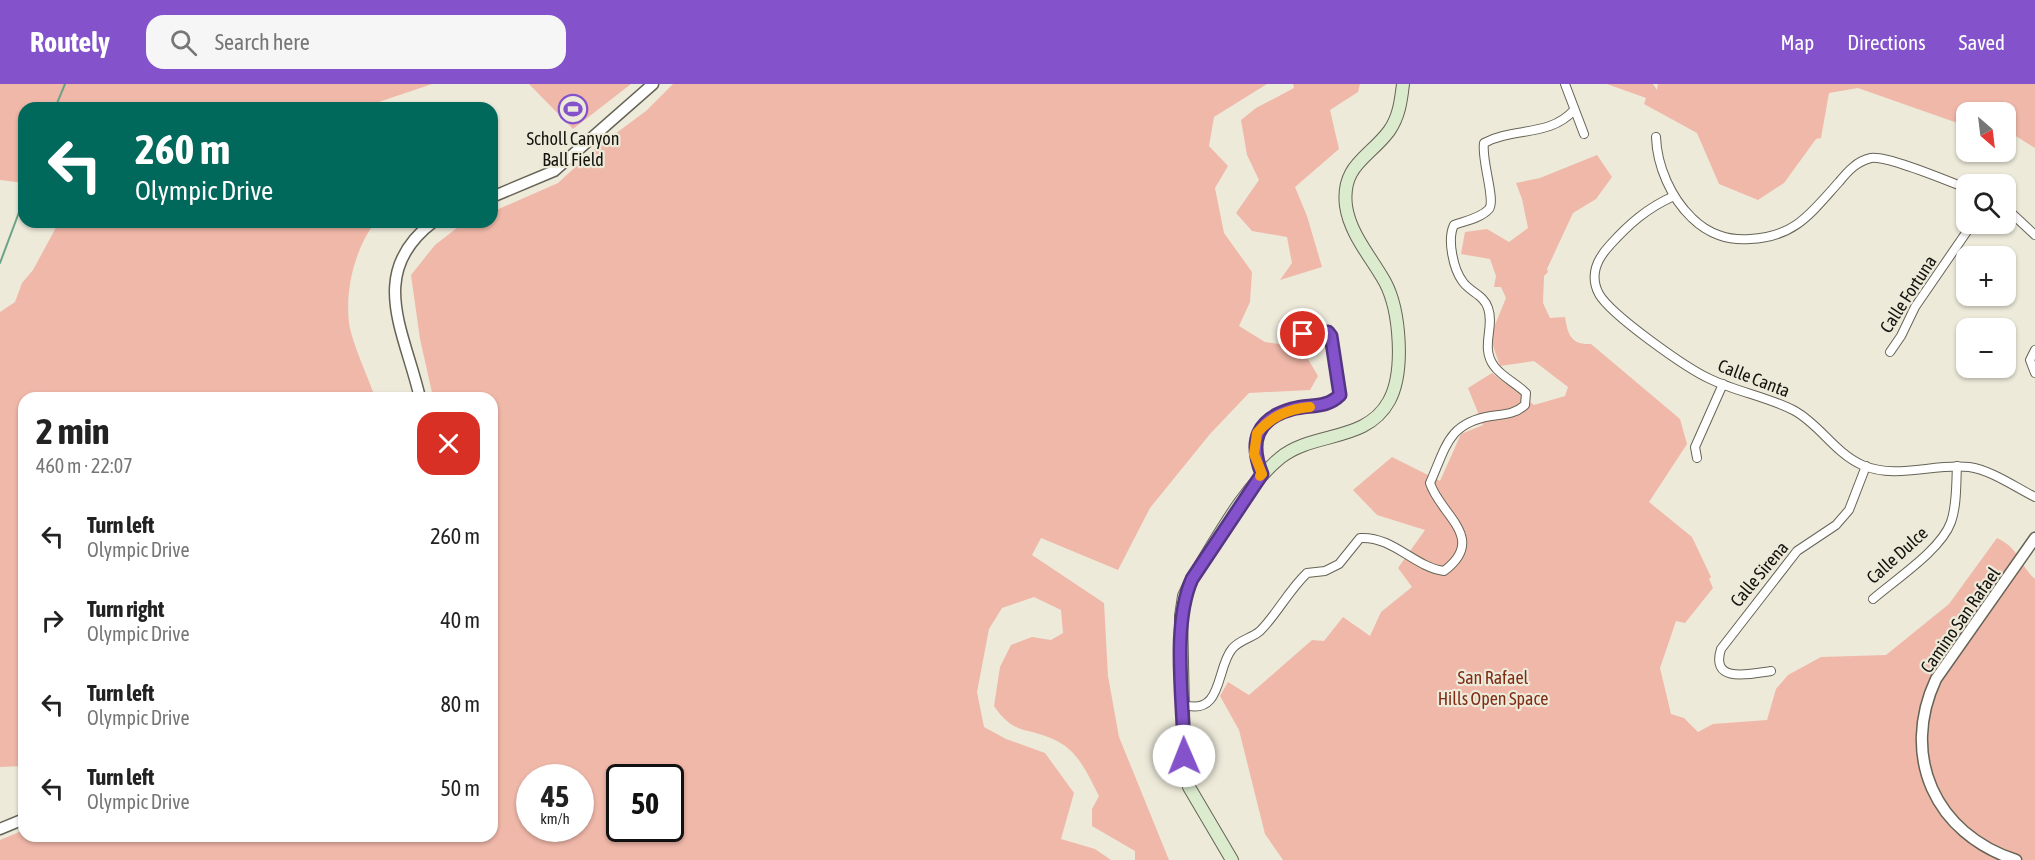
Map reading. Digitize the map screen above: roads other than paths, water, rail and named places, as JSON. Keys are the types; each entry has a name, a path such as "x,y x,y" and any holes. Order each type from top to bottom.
{"main road":[{"path":"1232,860 1189,787 1184,756 1181,616 1184,596 1192,579 1262,474 1294,449 1362,428 1377,417 1389,402 1400,363 1393,302 1386,285 1350,225 1346,186 1358,161 1388,133 1395,121 1403,84"}],"street":[{"path":"498,194 554,171 653,84"},
{"path":"1565,84 1584,134"},
{"path":"1184,705 1191,707 1204,704 1212,698 1231,650 1259,632 1307,573 1325,571 1339,564 1360,538 1369,538 1398,548 1432,569 1444,571 1455,563 1461,550 1462,537 1457,522 1433,494 1430,483 1448,439 1462,424 1516,412 1525,405 1526,393 1494,368 1489,357 1486,339 1489,308 1479,294 1463,282 1455,266 1450,233 1454,225 1477,217 1489,208 1492,200 1482,156 1484,143 1498,136 1549,128 1559,124 1574,110"},
{"path":"1656,137 1656,155 1674,196 1702,228 1739,240 1768,238 1784,234 1800,223 1851,168 1874,157 1888,158 1918,172 1956,185"},
{"name":"Calle Canta","path":"1674,196 1654,205 1634,219 1598,259 1594,272 1596,288 1600,296 1617,313 1685,365 1723,384 1793,410 1814,424 1847,456 1866,466 1903,472 1956,466 1972,467 2035,497"},
{"path":"2016,217 2035,235"},
{"path":"418,392 400,332 393,290 401,259 412,243 427,228"},
{"name":"Calle Fortuna","path":"1890,352 1901,336 1915,307 1965,234"},
{"path":"1262,474 1254,454 1257,433 1265,425 1292,409 1326,405 1340,395 1331,336 1328,332 1303,334 1292,330"},
{"path":"2035,350 2030,360 2035,373"},
{"path":"1697,458 1695,447 1723,384"},
{"name":"Calle Sirena","path":"1771,671 1742,675 1727,673 1720,667 1717,660 1721,649 1797,551 1836,525 1849,510 1866,466"},
{"name":"Calle Dulce","path":"1872,599 1935,546 1947,532 1955,499 1956,466"},
{"name":"Camino San Rafael","path":"2016,860 1985,848 1947,815 1926,773 1921,734 1926,705 1936,679 2035,538"},
{"path":"0,829 18,822"}],"waterway":[{"path":"58,102 65,84"},
{"path":"0,263 18,215"}],"place":[{"name":"Scholl Canyon Ball Field","path":"573,109"}],"park label":[{"name":"San Rafael Hills Open Space","path":"1493,687"}]}
